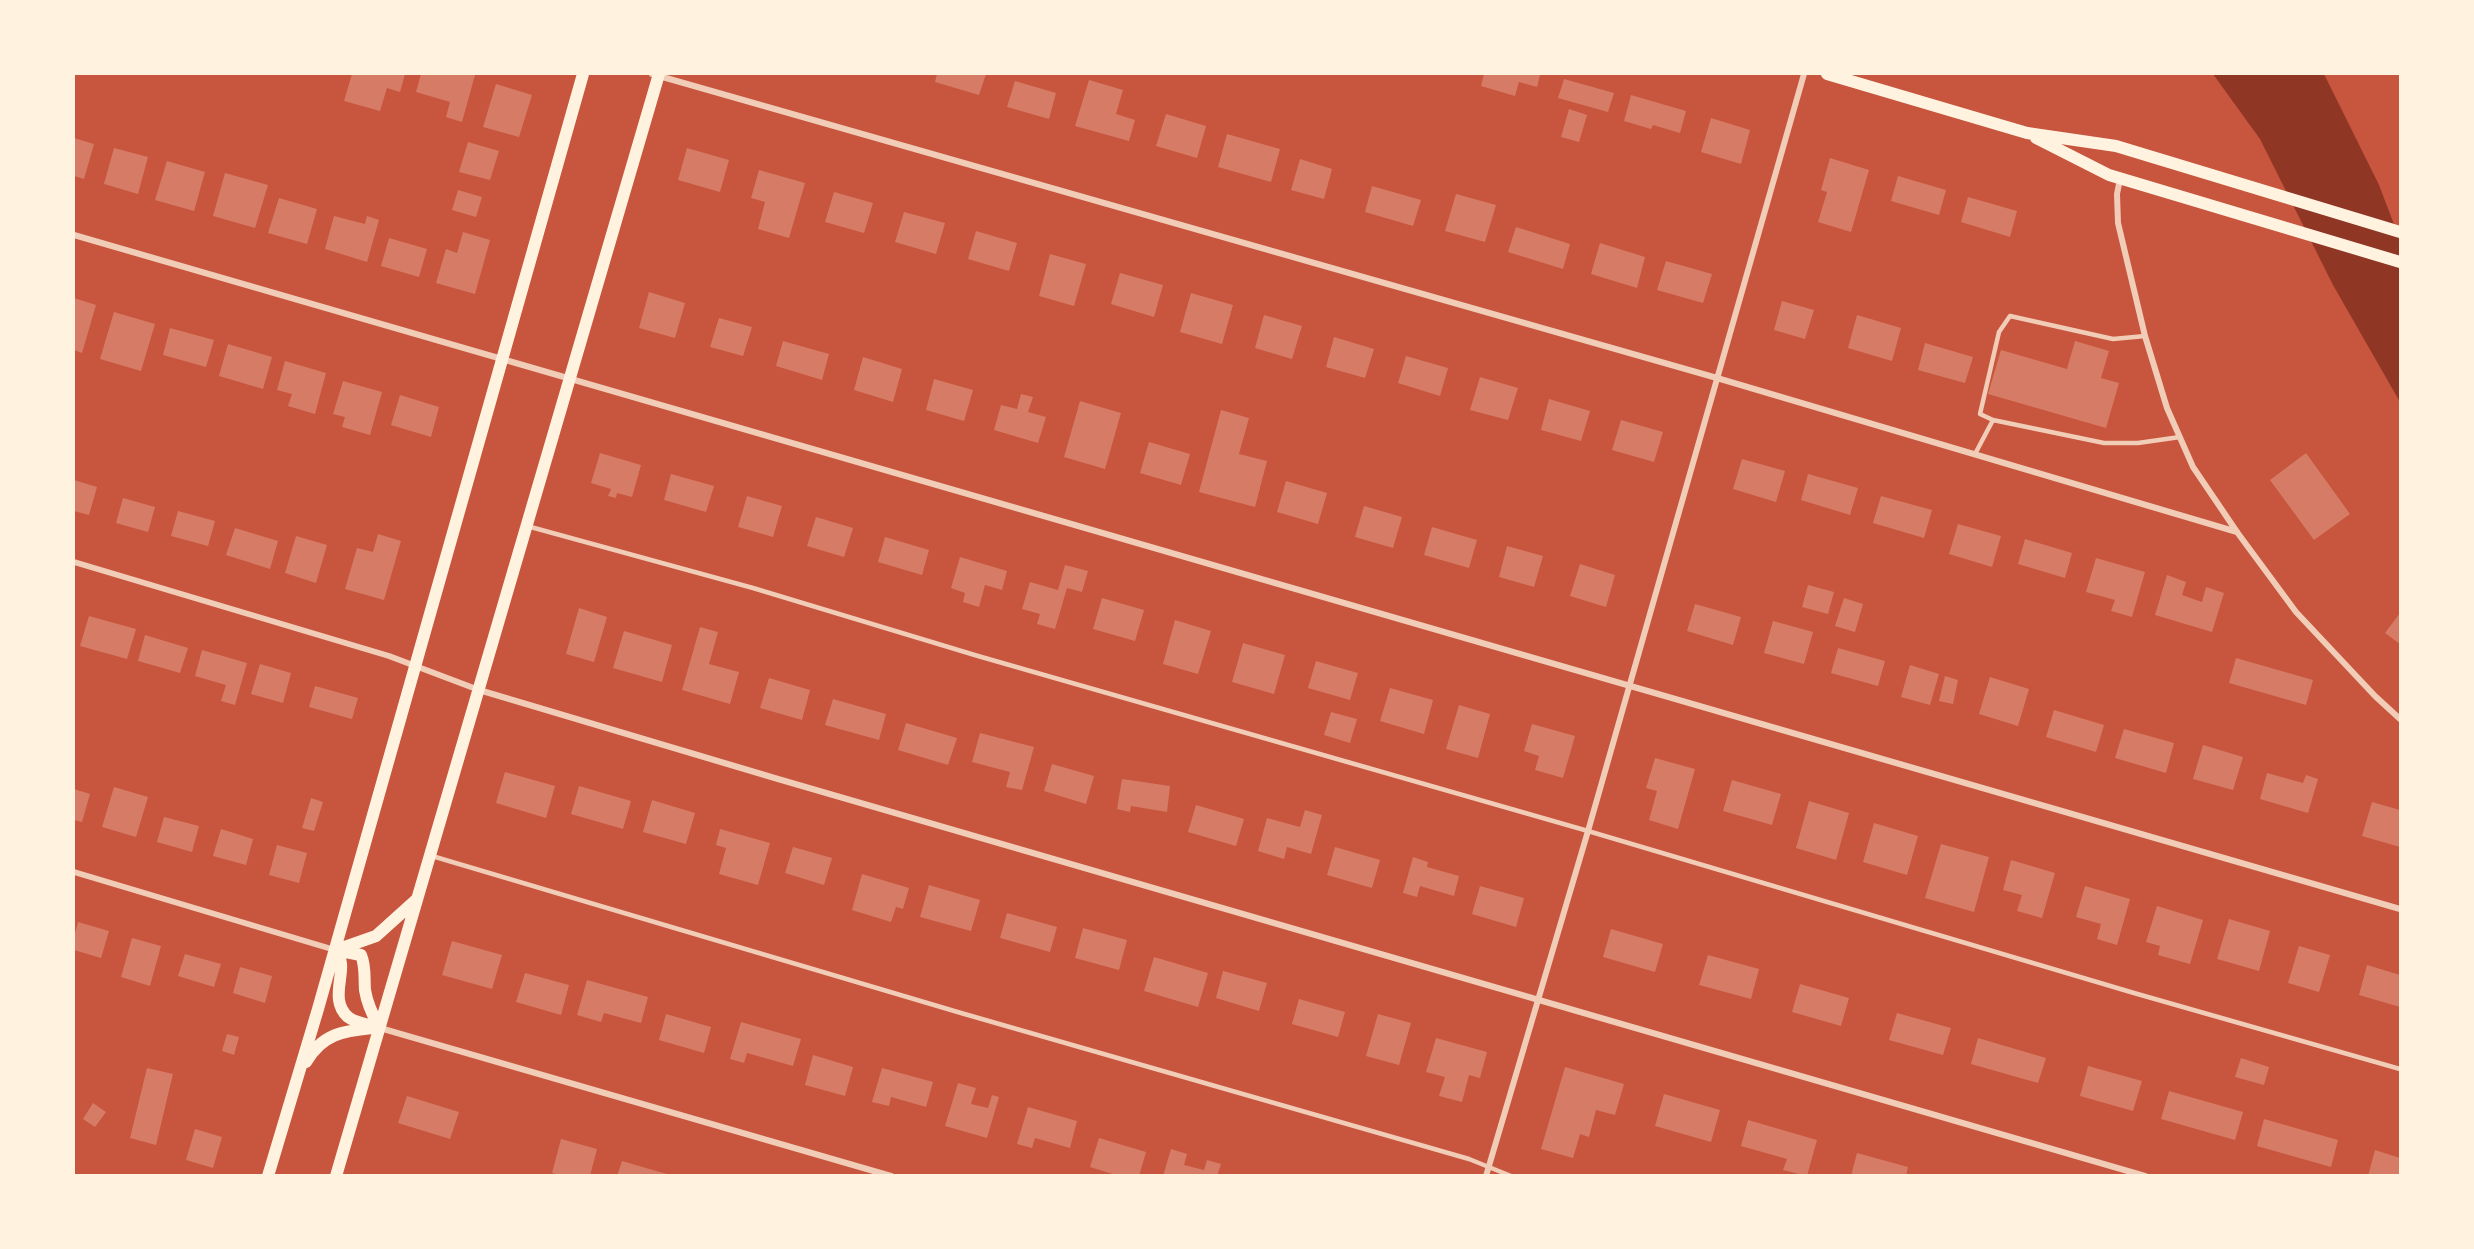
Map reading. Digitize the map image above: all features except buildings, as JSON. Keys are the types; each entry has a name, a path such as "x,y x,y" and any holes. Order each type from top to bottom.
{"main road":[{"path":"268,1176 335,950 583,74"},
{"path":"336,1176 657,74"},
{"path":"1827,74 2027,133 2115,146 2400,232"},
{"path":"2027,133 2120,178 2400,262"},
{"path":"335,950 376,936 387,929 417,899"},
{"path":"335,950 361,955 364,963 365,991 379,1027"},
{"path":"335,950 339,954 340,962 337,995 342,1008 349,1017 379,1027"},
{"path":"299,1072 310,1054 322,1042 338,1033 379,1027"}],"street":[{"path":"657,74 1717,378 2237,532"},
{"path":"1486,1176 1588,831 1804,74"},
{"path":"2120,178 2117,194 2118,223 2145,336 2167,408 2193,467 2296,612 2375,696 2400,719"},
{"path":"74,235 2400,909"},
{"path":"74,562 415,665 478,690 2145,1176"},
{"path":"74,872 335,950"},
{"path":"379,1027 891,1176"}],"lane":[{"path":"2145,336 2113,339 2010,316 1999,332 1980,414 1993,420 2104,443 2138,443 2180,437"},
{"path":"1975,454 1993,420"},
{"path":"526,526 753,588 1588,831 2123,990 2400,1069"},
{"path":"430,856 961,1013 1457,1156 1511,1176"}],"shaded area":[{"path":"2213,74 2323,74 2325,76 2379,185 2400,240 2400,402 2333,285 2260,139"}]}
